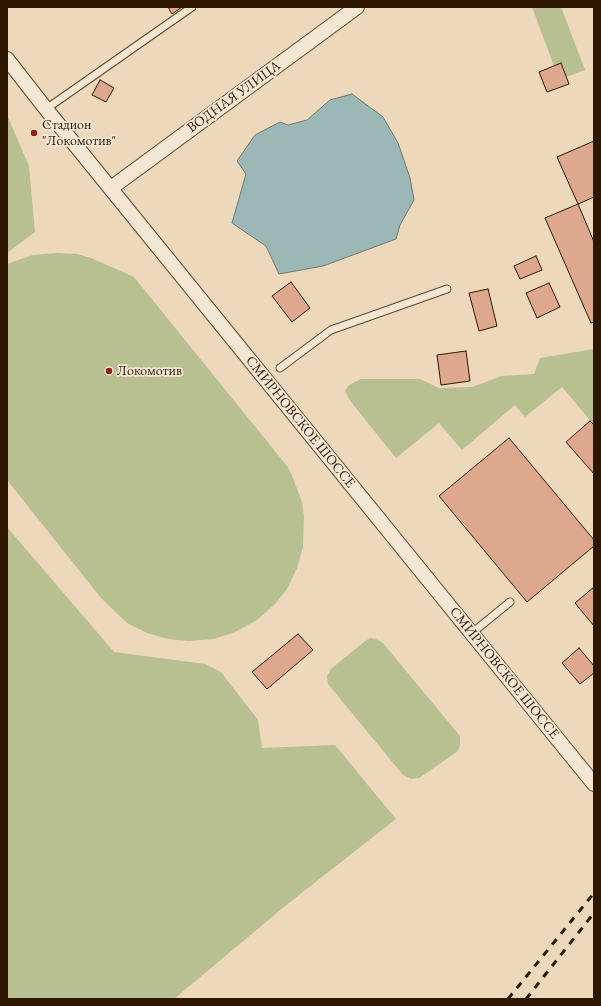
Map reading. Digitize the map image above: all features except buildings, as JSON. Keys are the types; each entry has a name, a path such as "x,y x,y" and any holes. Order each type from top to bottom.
{"street":[{"name":"ВОДНАЯ УЛИЦА","path":"110,188 357,7"},
{"name":"СМИРНОВСКОЕ ШОССЕ","path":"7,59 594,784"}],"lane":[{"path":"46,109 192,7"},
{"path":"280,368 330,330 447,290"},
{"path":"472,633 510,602"}],"green space":[{"path":"532,7 561,7 585,70 566,77 561,63 554,66"},
{"path":"7,115 29,166 35,232 7,253"},
{"name":"Локомотив","path":"57,253 77,254 91,258 134,277 287,466 291,473 302,502 304,516 303,547 297,568 287,589 275,604 257,620 235,632 214,639 189,641 168,639 147,633 127,623 101,598 7,480 7,264 33,255"},
{"path":"594,349 594,425 562,387 525,417 515,405 462,450 439,423 396,458 351,402 345,391 349,385 361,379 420,379 439,388 472,387 502,376 534,374 540,358"},
{"path":"7,527 114,652 205,664 221,672 258,720 262,748 335,745 396,819 285,906 174,999 7,999"},
{"path":"370,638 376,639 383,643 460,736 460,746 457,752 419,778 411,779 403,775 328,684 327,676 331,669"}],"water":[{"path":"352,94 383,117 398,143 410,178 414,200 400,225 396,239 323,266 279,274 266,246 232,223 246,174 237,161 255,135 280,122 288,125 307,120 330,100"}],"railway":[{"path":"508,999 594,893"},
{"path":"526,999 594,913"}],"place":[{"name":"Стадион \"Локомотив\"","path":"34,133"},
{"name":"Локомотив","path":"109,371"}]}
